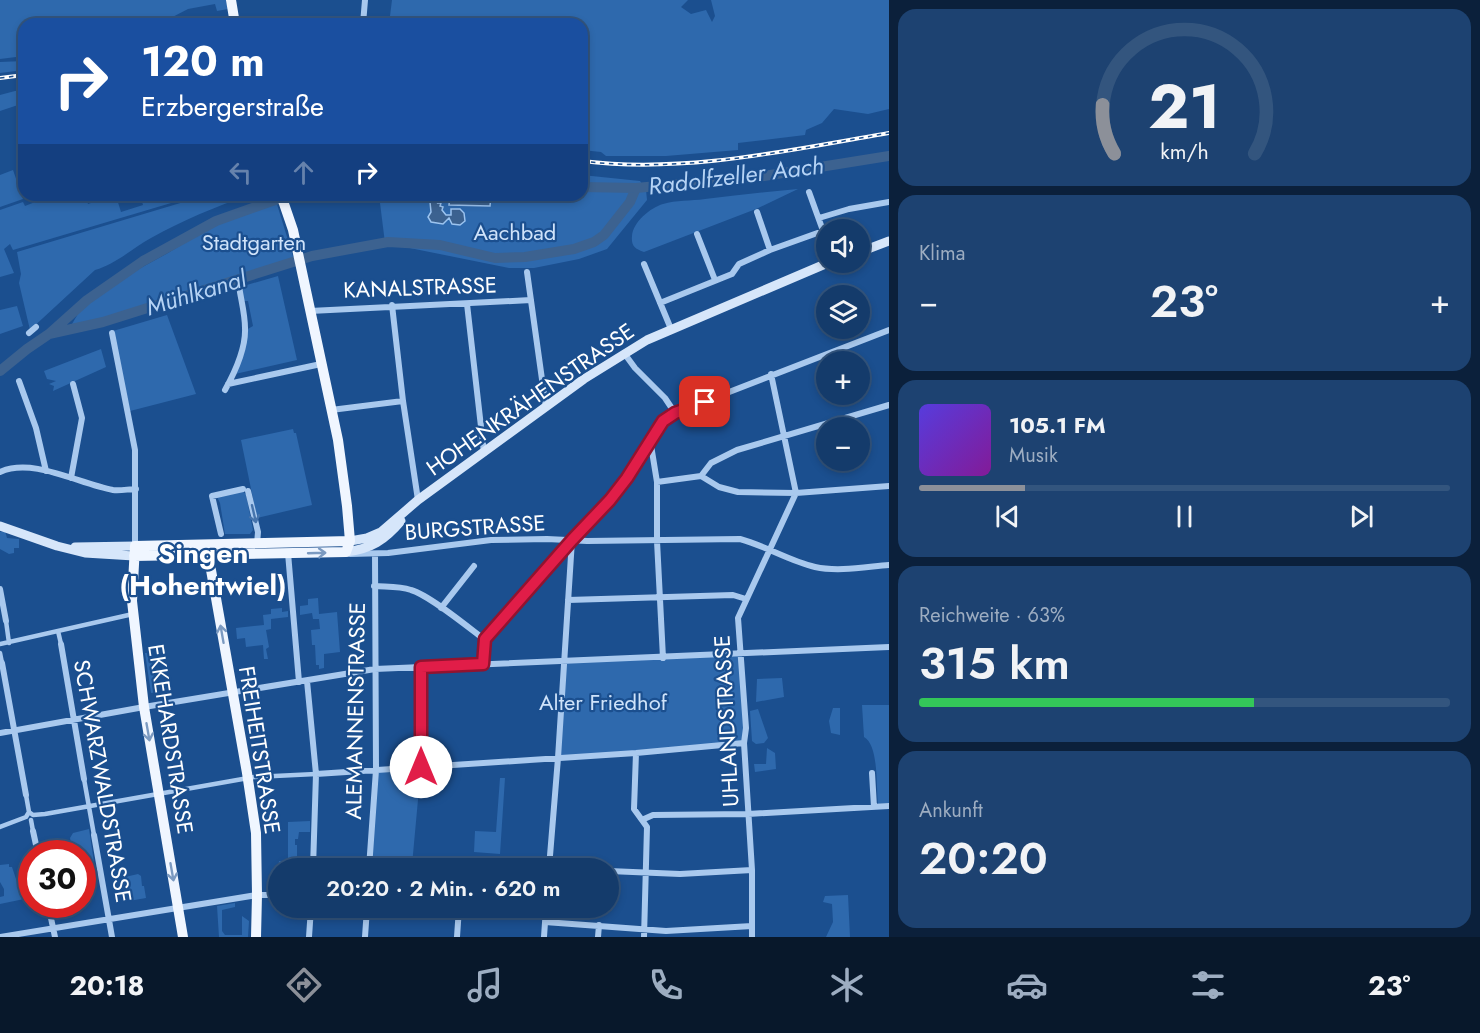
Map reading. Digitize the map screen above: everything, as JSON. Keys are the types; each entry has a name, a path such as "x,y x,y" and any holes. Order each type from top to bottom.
{"main road":[{"path":"231,0 234,18"},
{"path":"282,201 293,230 302,268 331,410 344,486 346,545"},
{"path":"870,248 889,241"},
{"name":"HOHENKRÄHENSTRASSE","path":"346,545 381,532 418,500 584,379 624,353 671,329 816,268"},
{"name":"HOHENKRÄHENSTRASSE","path":"346,545 363,550 375,549 388,537 418,500"},
{"path":"0,526 64,548 135,551 204,550 257,544 346,545"},
{"path":"375,549 381,532"},
{"path":"204,550 222,556 288,553 346,545"},
{"name":"FREIHEITSTRASSE","path":"204,550 211,570 248,778 255,833 256,937"},
{"name":"EKKEHARDSTRASSE","path":"135,551 132,586 133,614 144,707 183,937"},
{"path":"211,570 222,556"}],"street":[{"path":"364,18 365,0"},
{"path":"809,192 819,218 849,208 889,202"},
{"path":"757,212 770,250"},
{"path":"697,234 715,280"},
{"path":"660,303 732,274 739,264 770,250 816,234"},
{"path":"644,264 671,329"},
{"path":"527,272 546,408"},
{"path":"239,286 245,338 242,353 227,387 321,364"},
{"name":"KANALSTRASSE","path":"310,311 392,305 531,300"},
{"path":"467,304 484,453"},
{"path":"392,305 403,402 418,500"},
{"path":"29,333 36,327"},
{"path":"483,664 485,639 627,478 663,421 675,413 771,374 889,330"},
{"path":"112,333 136,465 135,551"},
{"path":"624,353 675,413"},
{"path":"771,374 796,493"},
{"path":"19,381 36,428 46,471"},
{"path":"71,478 82,418 73,384"},
{"path":"331,410 403,402"},
{"path":"701,476 721,456 785,434 889,405"},
{"path":"650,439 657,482 657,541 663,658"},
{"path":"0,472 9,468 21,467 46,471 116,491 136,489"},
{"path":"657,482 701,476 719,487 738,492 796,493 889,486"},
{"path":"221,534 212,496 246,490 258,532 257,544"},
{"name":"UHLANDSTRASSE","path":"752,937 752,870 744,743 746,728 738,618 796,493"},
{"name":"BURGSTRASSE","path":"375,549 491,540 740,539 813,567 830,569 889,565"},
{"path":"550,858 572,540"},
{"name":"ALEMANNENSTRASSE","path":"370,858 376,770 375,549"},
{"path":"288,553 299,682"},
{"path":"441,608 474,566"},
{"path":"374,586 410,589 485,639"},
{"path":"0,589 9,643"},
{"path":"568,600 733,595 746,599"},
{"path":"0,645 133,614"},
{"name":"SCHWARZWALDSTRASSE","path":"58,631 112,937"},
{"path":"0,733 375,669 889,647"},
{"path":"0,653 35,840"},
{"path":"421,667 421,767"},
{"path":"307,681 316,774 313,858"},
{"path":"0,827 30,816 248,778 636,753 744,743"},
{"path":"636,753 634,809 644,819 647,827 644,937"},
{"path":"872,773 874,807"},
{"path":"644,819 654,814 740,812 748,814 889,806"},
{"path":"619,872 680,874 752,870"},
{"path":"0,937 268,895"},
{"path":"51,918 55,937"},
{"path":"309,937 310,918"},
{"path":"365,937 366,918"},
{"path":"457,937 458,918"},
{"path":"544,937 545,918"},
{"path":"545,922 666,930 752,926"},
{"path":"598,925 598,937"}],"green space":[{"path":"0,0 226,0 228,9 217,11 215,4 188,9 171,18 18,18 18,57 0,59"},
{"path":"392,0 688,0 681,7 691,14 706,10 712,22 715,16 711,0 889,0 889,109 868,114 834,109 822,123 806,130 805,135 738,143 738,150 666,156 606,156 601,152 588,151 588,18 390,18"},
{"path":"18,61 18,71 0,73 0,62"},
{"path":"18,91 18,105 0,111 0,95"},
{"path":"13,170 18,184 18,201 0,207 0,175"},
{"name":"Aachbad","path":"588,176 640,181 646,190 647,200 607,249 579,259 534,268 509,268 385,243 380,201 588,201"},
{"path":"798,189 756,209 644,252 636,248 632,242 633,231 639,221 648,212 663,204"},
{"path":"87,201 88,204 91,203 90,201 118,201 121,212 143,205 142,201 178,201 13,250 10,244 4,249 14,273 0,277 0,210 23,202 25,206 35,202"},
{"path":"187,201 233,201 175,225 110,264 95,270 30,330 19,283 21,274 17,252"},
{"name":"Stadtgarten","path":"276,201 295,263 103,322 72,324 88,297 217,223"},
{"path":"278,276 297,360 235,374 246,330 253,326 248,301 243,301 240,287"},
{"path":"17,306 23,326 0,334 0,310"},
{"path":"167,315 196,394 130,411 113,331"},
{"path":"101,349 106,367 53,391 54,386 49,384 56,381 47,379 44,371"},
{"path":"293,429 296,433 312,505 257,518 241,440"},
{"path":"242,491 246,494 253,530 250,534 225,534 217,497"},
{"path":"5,531 7,538 19,539 19,548 14,548 14,553 9,554 0,549 0,532"},
{"path":"318,598 319,614 337,612 340,652 324,654 324,668 319,669 319,665 316,665 315,645 312,645 311,630 320,629 319,619 313,619 312,613 300,615 300,606 308,605 308,599"},
{"path":"282,608 282,612 288,611 288,617 271,619 271,629 266,630 269,647 266,649 268,659 264,659 263,645 246,647 245,638 237,639 236,628 264,625 263,615 271,614 271,609"},
{"path":"145,653 152,653 158,692 151,693"},
{"name":"Alter Friedhof","path":"742,653 744,743 558,758 565,662"},
{"path":"782,678 784,697 756,702 757,679"},
{"path":"862,705 889,705 889,803 878,804 876,767 872,748 864,737"},
{"path":"833,708 840,708 840,735 831,733 829,721"},
{"path":"758,709 768,738 764,743 756,744 752,741 750,711"},
{"path":"767,748 775,753 776,769 755,772 754,764 766,764"},
{"path":"421,767 413,858 370,858 376,770"},
{"path":"500,778 505,778 500,854 474,852 475,831 496,832"},
{"path":"310,821 310,832 299,832 298,839 295,839 297,858 288,858 288,822"},
{"path":"89,829 91,840 70,840 73,833"},
{"path":"9,864 9,867 12,867 18,882 18,900 0,904 0,897 4,896 4,889 0,882 0,865"},
{"path":"138,874 141,876 146,898 129,901 125,877"},
{"path":"848,895 850,937 826,937 833,922 832,904 823,902 825,896"},
{"path":"235,903 235,907 222,910 222,931 225,935 242,935 242,916 249,921 248,937 219,937 217,906"}],"shaded area":[{"path":"439,201 438,203 441,203 440,206 443,207 442,210 446,215 451,215 451,209 460,209 464,213 465,221 460,225 452,224 449,218 443,224 431,222 428,217 431,212 430,202"},
{"path":"449,201 490,201 490,206 449,205"}],"waterway":[{"name":"Radolfzeller Aach","path":"588,187 636,188 764,176 889,156"},
{"name":"Mühlkanal","path":"49,334 103,322 312,256 388,242 440,245 495,258 525,257 574,249 594,242 604,235 630,202 636,188"},
{"name":"Radolfzeller Aach","path":"0,371 49,334 87,300 143,261 216,221 272,201"}],"railway":[{"path":"0,78 18,76"},
{"path":"588,161 621,164 698,162 775,153 889,133"}],"district":[{"name":"Singen (Hohentwiel)","path":"203,569"}],"route":[{"path":"421,767 421,667 483,664 485,639 610,500 627,478 663,421 675,413 705,402"}]}
